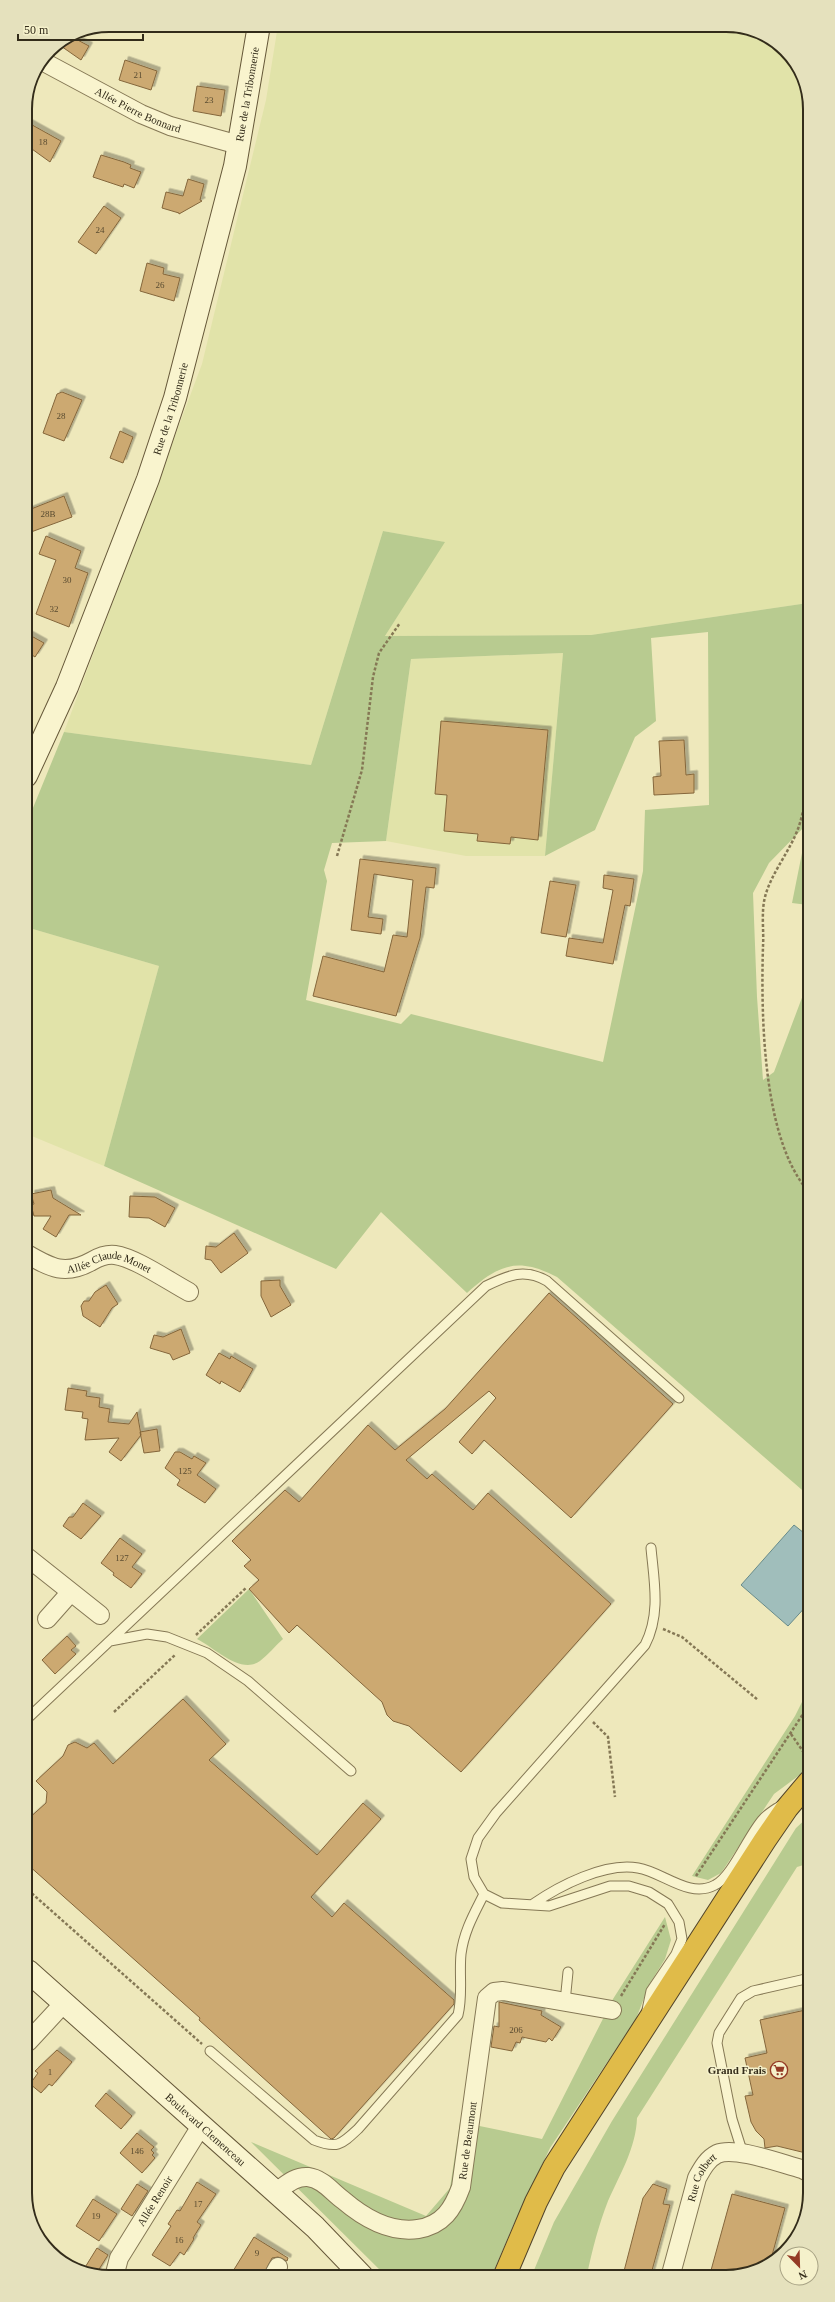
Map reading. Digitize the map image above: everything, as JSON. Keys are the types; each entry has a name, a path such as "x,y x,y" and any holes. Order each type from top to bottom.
{"highway":[{"path":"507,2270 536,2202 554,2167 765,1840 803,1788"}],"street":[{"name":"Rue de la Tribonnerie","path":"32,764 62,701 157,452 186,360 231,183 239,145 258,32"},
{"name":"Allée Pierre Bonnard","path":"47,64 141,114 170,126 239,145"},
{"name":"Allée Claude Monet","path":"32,1257 45,1264 62,1270 78,1268 103,1256 115,1255 129,1260 190,1292"},
{"path":"32,1562 100,1616"},
{"path":"47,1619 70,1593"},
{"name":"Boulevard Clemenceau","path":"32,1969 46,1986"},
{"name":"Boulevard Clemenceau","path":"32,1974 276,2192 334,2246 356,2270"},
{"name":"Rue de Beaumont","path":"276,2192 294,2179 310,2177 320,2181 343,2201 381,2224 395,2229 410,2230 433,2225 451,2210 461,2187 487,1998 494,1992 503,1991 612,2010"},
{"path":"32,2038 64,2003"},
{"name":"Allée Renoir","path":"116,2270 119,2258 201,2126"},
{"name":"Rue Colbert","path":"672,2270 697,2178 705,2164 716,2154 731,2151 803,2170"}],"lane":[{"path":"32,1713 472,1297 486,1286 502,1278 520,1273 535,1274 547,1281 679,1398"},
{"path":"643,2029 651,1991 676,1954 682,1939 679,1922 668,1904 649,1892 629,1886 610,1886 549,1906 502,1903 484,1894 474,1877 471,1859 478,1838 496,1813 645,1645 654,1625 656,1608 651,1548"},
{"path":"108,1641 133,1636 154,1635 168,1637 206,1653 248,1681 351,1772"},
{"path":"533,1904 550,1892 589,1875 617,1867 637,1868 688,1887 698,1889 716,1885 725,1877 763,1818 803,1788"},
{"path":"210,2051 314,2140 329,2146 342,2144 358,2129 458,2015 461,2000 461,1955 467,1927 484,1894"},
{"path":"564,2002 568,1972"},
{"path":"743,2154 732,2119 717,2043 719,2033 741,1998 747,1994 753,1991 803,1980"}],"path":[{"path":"336,856 362,770 373,678 379,653 400,622"},
{"path":"803,809 799,826 765,898 761,1002 767,1063 776,1125 789,1162 803,1185"},
{"path":"654,1625 682,1637 758,1700"},
{"path":"584,1714 608,1737 615,1797"},
{"path":"688,1887 803,1714"},
{"path":"791,1734 803,1751"},
{"path":"32,1894 210,2051"},
{"path":"612,2010 673,1912"}],"green space":[{"path":"277,32 731,32 751,36 773,48 787,62 795,75 800,89 803,109 803,604 591,635 385,636 444,542 383,531 311,765 64,732 202,364 266,100"},
{"path":"383,531 445,542 385,636 591,635 803,604 803,828 769,863 753,893 757,997 763,1080 774,1072 803,995 803,1491 557,1277 531,1267 509,1267 489,1275 467,1293 381,1212 336,1269 104,1166 159,966 32,929 32,810 64,732 311,765","holes":["708,632 709,805 645,810 643,871 603,1062 411,1014 401,1024 306,1000 327,881 324,870 332,843 386,841 411,659 563,653 545,856 595,830 635,737 656,721 651,638"]},
{"path":"563,653 545,856 466,856 386,841 411,659"},
{"path":"803,848 803,904 792,903"},
{"path":"32,929 159,966 104,1166 32,1136"},
{"path":"249,1589 283,1639 260,1661 245,1665 228,1659 197,1639"},
{"path":"803,1700 803,1772 774,1794 721,1873 708,1880 692,1876 795,1716"},
{"path":"803,1822 803,1865 797,1867 637,2118 631,2150 608,2201 596,2237 588,2270 534,2270 554,2222 612,2121 796,1828"},
{"path":"665,1917 671,1940 665,1959 649,1985 636,2019 550,2148 512,2228 494,2270 380,2270 251,2142 426,2216 450,2188 460,2122 542,2139 613,1999"}],"water":[{"path":"794,1525 803,1532 803,1610 788,1626 741,1585"}],"building":[{"path":"76,39 89,46 81,60 63,47"},
{"path":"125,60 157,71 151,90 119,80"},
{"path":"197,86 225,90 221,116 193,111"},
{"path":"32,125 61,141 50,162 32,149"},
{"path":"101,155 124,162 131,165 130,168 141,172 134,188 124,184 123,187 93,177"},
{"path":"188,179 204,184 200,200 202,201 179,214 162,208 166,192 183,196"},
{"path":"104,206 121,218 96,254 78,242"},
{"path":"147,263 164,268 163,274 180,278 174,301 140,291"},
{"path":"62,392 82,400 64,441 43,433 57,394"},
{"path":"120,431 133,437 123,463 110,458"},
{"path":"64,496 72,517 32,532 32,509"},
{"path":"46,536 81,551 75,568 88,573 69,627 36,614 56,560 39,554"},
{"path":"32,636 44,643 35,657 32,655"},
{"path":"441,721 548,730 538,840 511,837 510,844 477,841 478,834 444,831 447,795 435,794"},
{"path":"684,740 686,775 694,774 694,793 654,795 653,777 661,776 659,741"},
{"path":"360,859 436,868 434,888 426,887 420,938 396,1016 313,996 323,956 384,972 393,935 407,937 413,880 374,874 368,917 383,919 381,934 351,930"},
{"path":"604,875 634,879 630,906 625,905 613,964 566,956 569,938 603,943 613,890 603,888"},
{"path":"550,881 576,885 566,937 541,933"},
{"path":"51,1190 53,1198 81,1215 69,1215 56,1237 43,1229 51,1216 34,1216 32,1209 32,1205 34,1204 32,1194"},
{"path":"130,1196 155,1197 175,1208 165,1227 149,1218 129,1217"},
{"path":"234,1233 248,1253 221,1273 211,1260 205,1259 206,1246 216,1247"},
{"path":"280,1280 280,1286 291,1305 271,1317 261,1296 261,1281"},
{"path":"106,1285 118,1304 112,1308 100,1327 83,1316 81,1306 84,1301 89,1301 95,1292"},
{"path":"549,1293 673,1404 571,1518 484,1440 472,1454 459,1442 496,1398 489,1391 406,1460 427,1479 432,1474 473,1510 488,1493 611,1604 461,1772 409,1726 393,1721 387,1715 382,1702 297,1625 289,1633 249,1589 259,1580 244,1566 251,1560 232,1541 285,1490 299,1502 368,1425 395,1450 445,1409"},
{"path":"181,1329 190,1353 173,1360 170,1354 150,1348 154,1335 163,1337"},
{"path":"219,1353 230,1359 231,1356 253,1369 240,1392 221,1381 220,1384 206,1375"},
{"path":"68,1388 87,1391 86,1396 100,1398 99,1407 110,1409 108,1422 129,1424 137,1412 141,1435 121,1461 109,1452 119,1438 85,1440 88,1419 82,1418 83,1412 65,1410"},
{"path":"157,1429 160,1451 144,1453 140,1432"},
{"path":"175,1452 180,1452 192,1459 194,1456 206,1463 197,1475 216,1489 205,1503 177,1485 180,1480 165,1468"},
{"path":"83,1503 101,1516 81,1539 63,1526 69,1517 73,1517"},
{"path":"120,1538 142,1554 132,1567 142,1574 131,1588 113,1575 114,1573 101,1563"},
{"path":"67,1636 76,1646 71,1650 76,1654 55,1674 42,1660"},
{"path":"183,1699 226,1744 209,1760 317,1855 363,1803 381,1819 311,1897 332,1917 344,1903 454,2000 454,2004 334,2138 331,2139 199,2020 200,2018 32,1868 32,1816 46,1803 47,1792 36,1781 63,1756 68,1745 75,1742 87,1748 94,1743 113,1764"},
{"path":"499,2002 542,2011 541,2015 561,2027 552,2041 549,2038 546,2042 522,2037 520,2043 516,2042 512,2051 491,2047 494,2026 499,2027"},
{"name":"Grand Frais","path":"803,2011 803,2152 777,2146 765,2148 764,2139 756,2131 751,2122 745,2096 753,2095 745,2058 767,2053 760,2020"},
{"path":"57,2050 72,2062 52,2086 49,2084 41,2093 32,2086 32,2081 38,2073 35,2071"},
{"path":"106,2093 132,2116 121,2129 95,2106"},
{"path":"137,2133 154,2147 151,2150 154,2153 152,2155 155,2158 142,2173 120,2153"},
{"path":"197,2182 216,2194 197,2222 201,2225 184,2255 180,2252 170,2266 152,2255 171,2226 168,2224 177,2210 180,2211"},
{"path":"137,2184 148,2191 132,2216 121,2209"},
{"path":"653,2184 667,2189 663,2204 670,2205 652,2270 624,2270 643,2198"},
{"path":"732,2194 785,2208 772,2255 751,2266 736,2269 711,2270"},
{"path":"93,2199 117,2214 99,2241 76,2226"},
{"path":"254,2237 288,2258 287,2261 278,2257 272,2258 266,2270 234,2270"},
{"path":"97,2248 108,2255 99,2269 86,2266"}],"place":[{"name":"Grand Frais","path":"779,2070"}]}
